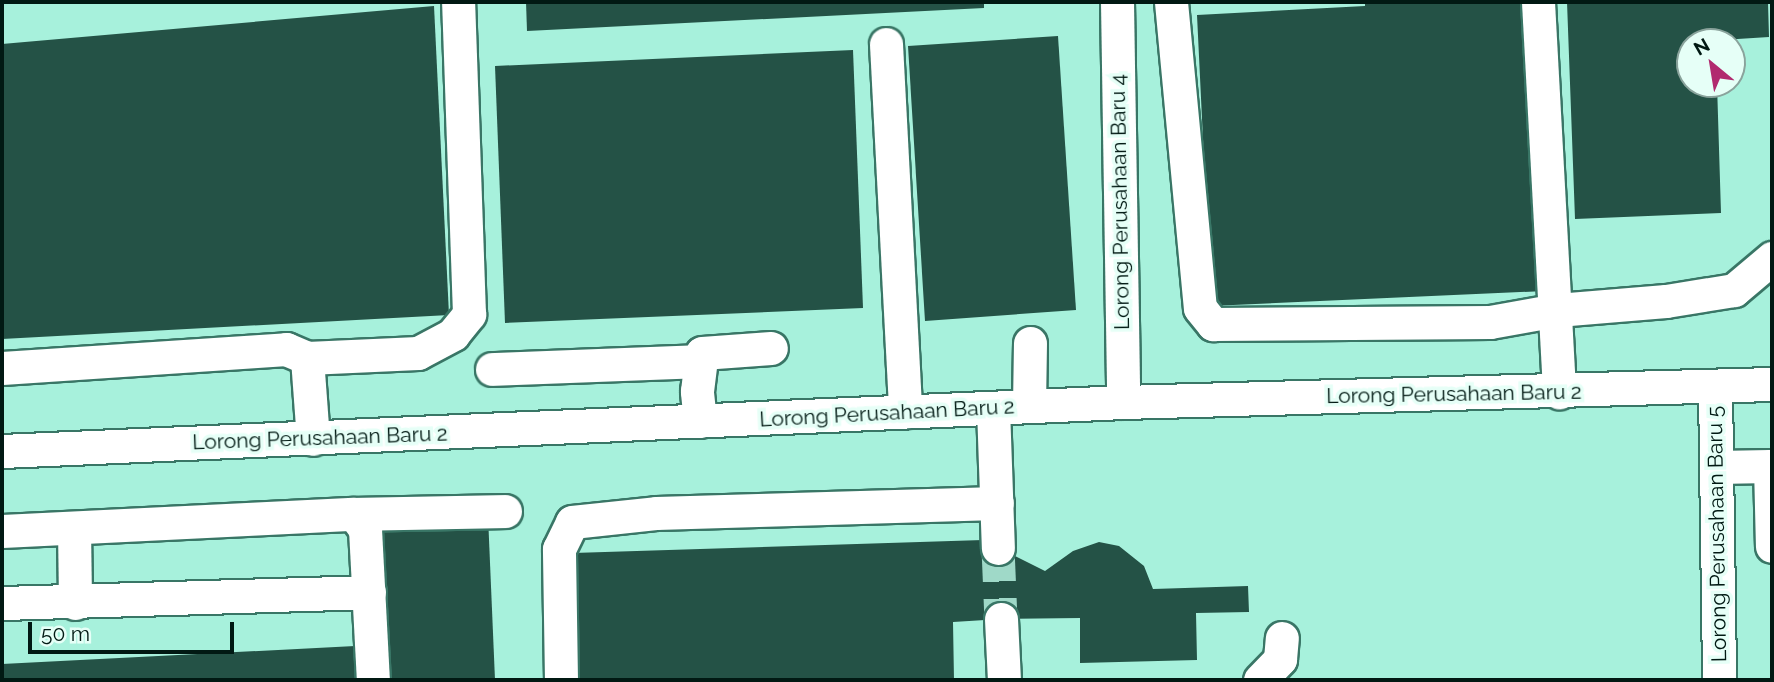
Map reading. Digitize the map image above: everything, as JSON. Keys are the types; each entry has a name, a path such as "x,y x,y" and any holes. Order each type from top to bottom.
{"street":[{"path":"2,368 286,349 307,358 418,353 453,334 469,314 458,2"},
{"name":"Lorong Perusahaan Baru 4","path":"1117,2 1123,402"},
{"path":"1171,2 1200,308 1213,324 1490,322 1557,310 1666,301 1734,290 1772,258"},
{"path":"1538,2 1557,310 1559,392"},
{"path":"886,44 905,412"},
{"path":"1029,406 1030,343"},
{"path":"700,421 699,361 702,353 771,348"},
{"path":"307,358 313,439"},
{"path":"492,369 699,361"},
{"name":"Lorong Perusahaan Baru 2","path":"2,451 1123,402 1772,384"},
{"name":"Lorong Perusahaan Baru 5","path":"1715,387 1719,680"},
{"path":"993,408 998,548"},
{"path":"1716,467 1771,465 1772,546"},
{"path":"561,680 559,549 572,522 656,513 998,503"},
{"path":"2,531 354,514 505,511"},
{"path":"354,514 365,529 373,680"},
{"path":"74,528 75,603"},
{"path":"2,603 75,603 369,592"},
{"path":"1002,619 1004,680"},
{"path":"1260,680 1280,659 1282,638"}],"shaded area":[{"path":"2,2 1772,2 1772,680 2,680"}],"building":[{"path":"526,2 984,2 984,8 527,31"},
{"path":"1365,2 1528,2 1545,291 1211,306 1197,15 1365,6"},
{"path":"1567,2 1768,2 1769,37 1746,38 1746,28 1676,28 1676,98 1717,98 1721,213 1575,219"},
{"path":"434,6 449,315 2,339 2,44"},
{"path":"1058,36 1076,310 925,321 908,46"},
{"path":"853,50 863,308 505,323 495,66"},
{"path":"488,516 495,680 381,680 375,522"},
{"path":"983,540 1045,571 1073,551 1099,542 1119,546 1144,566 1153,589 1248,586 1249,612 1196,613 1197,660 1080,663 1080,618 1001,619 953,622 954,680 576,680 573,553"},
{"path":"355,646 356,680 2,680 2,664"}],"tunnel":[{"path":"998,548 1001,619"}]}
